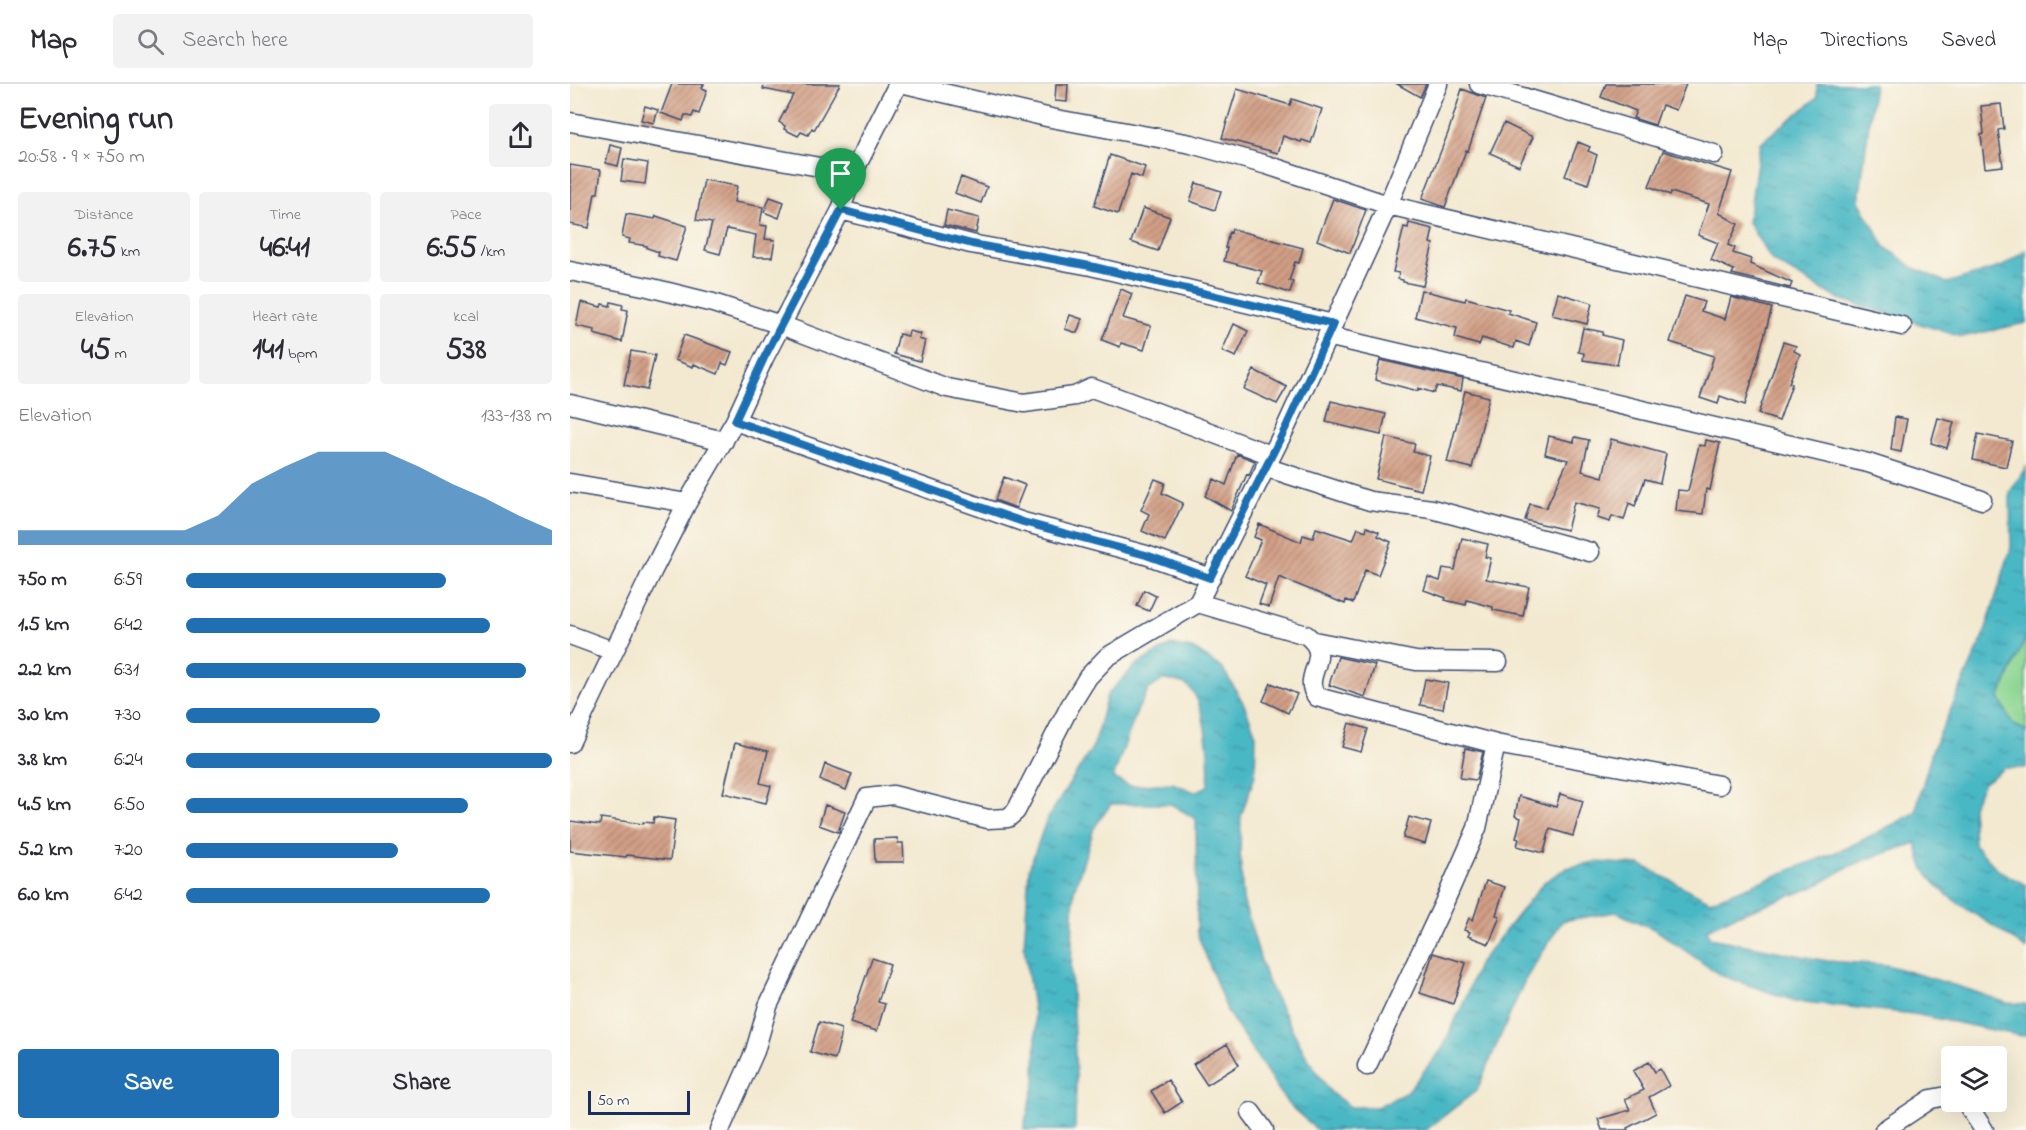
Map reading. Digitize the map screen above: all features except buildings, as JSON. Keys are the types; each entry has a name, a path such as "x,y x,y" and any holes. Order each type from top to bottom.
{"street":[{"path":"570,742 687,503 735,421 781,325 841,210 853,173 898,84"},
{"path":"905,84 1051,118 1191,144 1267,165 1388,205 1902,326"},
{"path":"720,1130 755,1051 768,1006 867,798 893,795 988,819 1008,818 1016,811 1070,706 1088,677 1107,657 1198,603 1268,461 1388,205 1438,84"},
{"path":"1479,84 1714,154"},
{"path":"570,122 853,173"},
{"path":"841,210 972,244 1090,266 1330,330 1868,463 1982,500"},
{"path":"570,271 713,303 781,325 947,388 1024,403 1075,396 1092,388 1370,501 1441,511 1590,552"},
{"path":"570,404 724,441"},
{"path":"735,421 1023,522 1146,555 1210,578"},
{"path":"570,483 687,503"},
{"path":"1198,603 1306,635 1314,641 1319,650 1318,662 1311,680 1311,690 1317,698 1496,744 1719,785"},
{"path":"570,635 613,651"},
{"path":"1314,641 1416,661 1498,662"},
{"path":"1367,1066 1477,828 1496,744"},
{"path":"1884,1130 1930,1099 1941,1097"},
{"path":"1251,1112 1264,1130"},
{"path":"1972,1112 1984,1130"}],"green space":[{"path":"2026,637 2026,731 2013,725 1999,698"}],"water":[{"path":"1817,84 1874,84 1859,201 1885,247 1914,268 1947,283 2003,266 2026,250 2026,323 1962,337 1837,298 1772,261 1748,222 1760,143 1817,98"},
{"path":"2026,467 2026,637 1999,698 2013,724 2026,731 2026,768 2005,768 1984,783 1972,806 1974,844 1998,870 2026,885 2026,950 1944,892 1924,869 1916,843 1867,859 1846,868 1814,887 1734,916 1707,929 1710,938 1827,961 1887,965 2007,1003 2026,1004 2026,1035 1914,1014 1795,1001 1720,975 1656,930 1616,912 1562,921 1525,980 1477,1090 1426,1130 1317,1130 1288,1104 1228,1013 1197,933 1196,819 1171,804 1111,804 1094,828 1074,891 1071,972 1076,1074 1075,1130 1023,1130 1035,1083 1036,1028 1024,947 1029,869 1046,821 1094,745 1107,695 1137,664 1171,645 1196,650 1223,669 1244,704 1256,735 1255,775 1241,816 1240,853 1243,900 1267,981 1305,1054 1331,1093 1351,1107 1377,1107 1407,1092 1442,1049 1478,965 1544,882 1567,868 1595,862 1641,865 1710,901 1847,848 1915,813 1932,751 1983,638 2011,548 2010,492","holes":["1163,680 1186,685 1199,703 1206,732 1208,786 1195,792 1172,783 1130,786 1113,778 1137,711 1148,690"]}],"route":[{"path":"841,210 972,244 1090,266 1333,324 1287,425 1210,578 1146,555 1023,522 735,421 764,358 841,210"}]}
